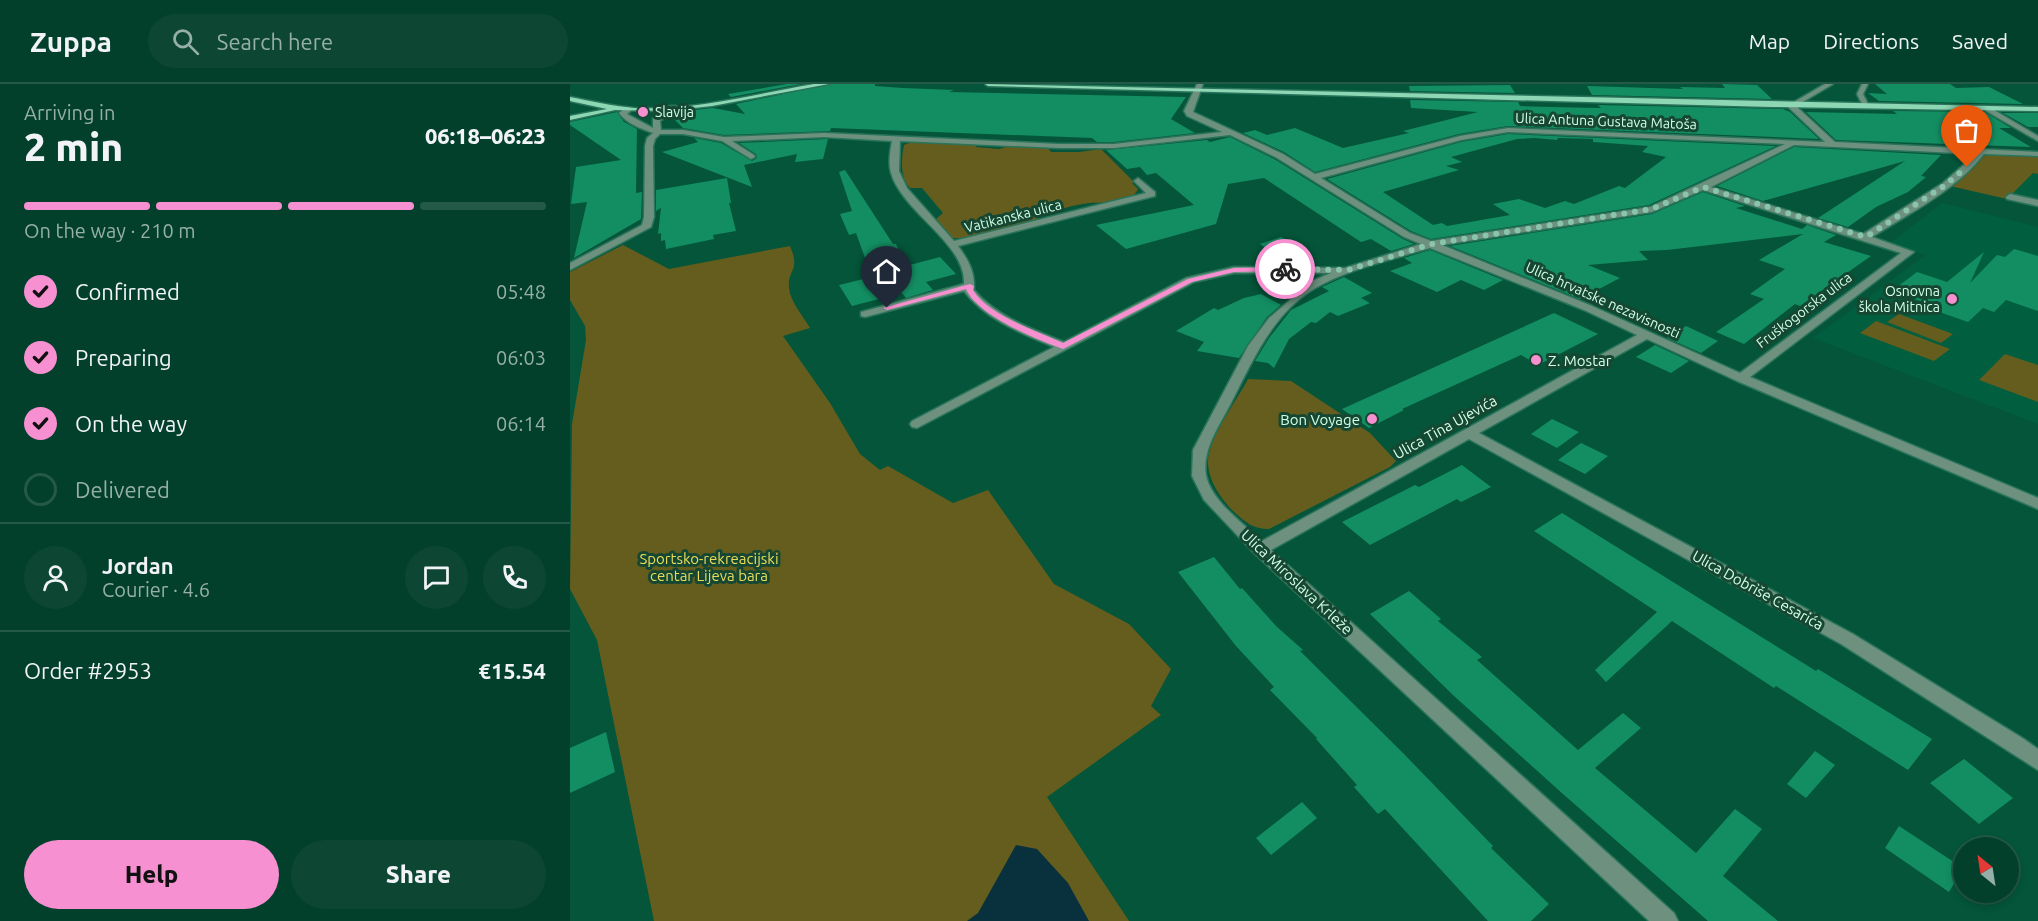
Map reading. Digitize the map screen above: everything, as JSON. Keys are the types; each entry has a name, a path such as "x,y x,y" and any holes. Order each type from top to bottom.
{"main road":[{"path":"570,99 629,109 673,108 826,84"},
{"path":"988,84 1198,87 1791,105 2038,109"},
{"path":"570,118 618,108"}],"street":[{"path":"1830,84 1791,105 1832,144"},
{"path":"1865,84 1860,94 1867,106"},
{"name":"Ulica hrvatske nezavisnosti","path":"1198,87 1188,111 1190,114 1280,156 1385,223 1588,308 1741,378 2038,504"},
{"path":"658,132 656,120 673,108"},
{"path":"629,109 623,113 624,115 637,124 658,132 683,132 724,139 824,135 1059,146 1114,146 1231,133"},
{"path":"1989,109 2038,139"},
{"name":"Ulica Antuna Gustava Matoša","path":"1315,177 1460,138 1508,130 2038,154"},
{"path":"570,267 645,227 649,217 649,146 651,138 658,132"},
{"name":"Vatikanska ulica","path":"896,137 895,172 902,189 951,245 1152,194 1138,181"},
{"path":"724,139 751,157"},
{"name":"Ulica Miroslava Krleže","path":"1666,921 1260,549 1211,500 1199,476 1200,450 1254,346 1273,320 1316,283 1348,270 1432,244 1652,209 1703,187 1793,142"},
{"path":"1866,237 1944,186 1978,159 1982,151"},
{"name":"Fruškogorska ulica","path":"1703,187 1909,252 1741,378"},
{"path":"2010,197 2038,203"},
{"path":"951,245 963,258 969,290 974,298 1009,322 1063,346"},
{"path":"917,424 1190,280 1234,270 1348,270"},
{"path":"865,314 970,286"},
{"name":"Ulica Tina Ujevića","path":"1260,549 1646,335"},
{"name":"Ulica Dobriše Cesarića","path":"1469,433 1847,639 2038,761"}],"shaded area":[{"path":"2033,173 2038,174 2038,200 2010,194"},
{"name":"Osnovna škola Mitnica","path":"1942,203 2038,227 2038,424 1813,338 1926,255 1890,243"}],"green space":[{"path":"914,141 977,144 976,147 999,149 1012,145 1048,148 1051,152 1101,149 1134,182 1132,183 1138,189 1123,201 1077,205 1038,216 1037,221 969,238 953,238 935,220 943,213 922,188 910,188 904,179 902,162 904,145"},
{"path":"1986,154 2038,157 2038,174 2033,173 2007,199 1950,186"},
{"name":"Sportsko-rekreacijski centar Lijeva bara","path":"623,245 669,269 790,246 794,266 789,282 790,293 810,328 783,336 830,403 860,454 880,470 888,466 953,503 988,490 1054,584 1129,624 1171,669 1151,706 1161,715 1047,797 1129,921 654,921 597,640 570,589 572,424 586,340 585,326 570,300 570,272"},
{"path":"1899,314 1953,334 1941,343 1887,322"},
{"path":"1876,321 1950,349 1934,361 1860,333"},
{"path":"2005,354 2038,365 2038,402 1979,380"},
{"path":"1248,379 1291,381 1370,433 1396,461 1390,467 1269,529 1258,528 1250,524 1233,511 1220,495 1210,476 1208,463 1217,432"}],"water":[{"path":"1016,845 1037,849 1068,883 1089,921 967,921 978,913"}],"building":[{"path":"787,84 801,84 731,97 728,94"},
{"path":"831,84 875,84 875,86 954,90 949,92 1186,97 1171,119 1195,133 1114,142 1097,142 1092,138 831,128 830,131 724,135 683,128 671,116 677,112 713,108 745,114 736,104"},
{"path":"1722,84 1757,85 1772,99 1592,95 1587,86 1725,88"},
{"path":"1875,84 1950,84 1956,88 1989,87 2023,104 1879,101 1868,93 1887,94"},
{"path":"1510,85 1515,93 1410,91 1409,86"},
{"path":"1410,100 1518,102 1520,106 1551,107 1601,108 1598,105 1783,109 1790,112 1819,139 1508,126 1459,134 1315,172 1284,152 1243,133 1255,130 1267,135 1295,128 1343,148 1409,133 1403,131 1478,112 1411,108"},
{"path":"1893,111 1985,112 2011,128 1999,128 2031,147 1836,140 1806,112 1897,114"},
{"path":"617,112 624,122 637,129 636,193 642,192 641,219 574,258 587,202 571,204 576,167 621,160 570,125 570,122"},
{"path":"2003,113 2038,113 2038,127 2028,127"},
{"path":"1508,134 1776,146 1649,205 1431,239 1411,231 1327,179 1461,142","holes":["1558,138 1593,139 1593,142 1648,146 1642,152 1666,157 1625,188 1619,186 1574,204 1565,201 1545,208 1519,199 1493,204 1510,215 1447,226 1442,223 1433,225 1383,192 1459,170 1446,166 1462,162 1451,157 1517,139 1557,140"]},
{"path":"1230,137 1276,160 1414,244 1391,251 1371,239 1361,242 1264,178 1228,184 1216,224 1126,249 1096,225 1194,205 1156,173 1147,175 1140,167 1127,169 1106,150 1207,140 1210,142"},
{"path":"694,138 721,143 752,161 757,158 756,154 739,143 828,139 823,159 795,162 797,154 744,165 752,187 662,152 698,142"},
{"path":"1794,147 1941,155 1921,176 1926,177 1908,192 1876,207 1848,227 1818,218 1905,161 1763,201 1717,186"},
{"path":"845,170 893,244 896,244 906,266 940,257 956,274 926,282 933,290 906,298 902,293 852,306 839,285 872,277 856,233 849,235 840,214 852,211 839,172"},
{"path":"727,178 731,203 729,203 736,231 713,235 714,239 666,249 665,240 661,241 661,233 658,234 661,208 656,211 656,190"},
{"path":"1703,192 1745,206 1736,208 1802,229 1807,225 1836,235 1824,242 1871,256 1800,306 1795,304 1744,344 1716,332 1764,299 1750,294 1785,269 1759,260 1803,234 1667,250 1639,251 1648,260 1588,265 1620,278 1580,299 1450,246 1652,214"},
{"path":"1281,237 1310,254 1284,261 1260,244"},
{"path":"2014,249 2038,256 2038,311 2006,300 1994,312 1983,308 1968,322 1928,308 1931,305 1892,291 1917,272 1947,282 1984,252 1970,283 1997,255 2005,257"},
{"path":"1430,250 1503,280 1484,290 1461,280 1437,292 1390,271 1412,263 1404,258"},
{"path":"1344,277 1372,293 1361,298 1370,303 1338,316 1330,312 1316,323 1311,322 1289,339 1274,368 1268,363 1255,361 1269,338 1291,310 1329,291 1322,287"},
{"path":"1261,294 1281,305 1267,317 1239,358 1197,351 1204,342 1176,331 1214,308 1218,310 1244,298"},
{"path":"1554,313 1598,334 1538,365 1521,355 1402,409 1404,410 1369,428 1342,409"},
{"path":"1686,326 1718,341 1701,353 1667,338"},
{"path":"1655,345 1689,361 1671,373 1636,357"},
{"path":"1552,419 1579,432 1557,448 1531,434"},
{"path":"1581,443 1608,456 1585,474 1558,460"},
{"path":"1462,465 1491,487 1461,502 1457,499 1370,545 1342,522 1415,485 1419,487"},
{"path":"1562,513 1816,671 1818,669 1932,739 1908,770 1776,686 1774,688 1672,621 1606,682 1595,670 1657,612 1534,531"},
{"path":"1214,557 1240,589 1242,588 1276,626 1303,650 1300,651 1403,753 1493,846 1491,848 1549,904 1531,921 1488,921 1385,809 1378,814 1354,787 1357,785 1317,738 1270,690 1274,687 1236,646 1178,572"},
{"path":"1409,591 1441,619 1438,621 1482,657 1477,660 1578,750 1623,713 1641,728 1595,768 1696,853 1735,809 1762,829 1723,876 1778,921 1708,921 1563,794 1454,696 1370,614"},
{"path":"606,732 615,772 570,793 570,748"},
{"path":"1815,751 1835,765 1806,798 1787,784"},
{"path":"1964,759 2013,798 1979,824 1930,783"},
{"path":"1302,802 1317,818 1271,855 1256,838"},
{"path":"1899,826 1953,861 1953,885 1949,892 1885,848"}],"way so far":[{"path":"1285,269 1348,270 1432,244 1652,209 1703,187 1866,237 1944,186 1967,167"}],"place":[{"name":"Slavija","path":"643,112"},
{"name":"Osnovna škola Mitnica","path":"1952,299"},
{"name":"Z. Mostar","path":"1536,360"},
{"name":"Bon Voyage","path":"1372,419"}],"route":[{"path":"887,308 970,286 969,290 974,298 1009,322 1063,346 1190,280 1234,270 1285,269"}]}
